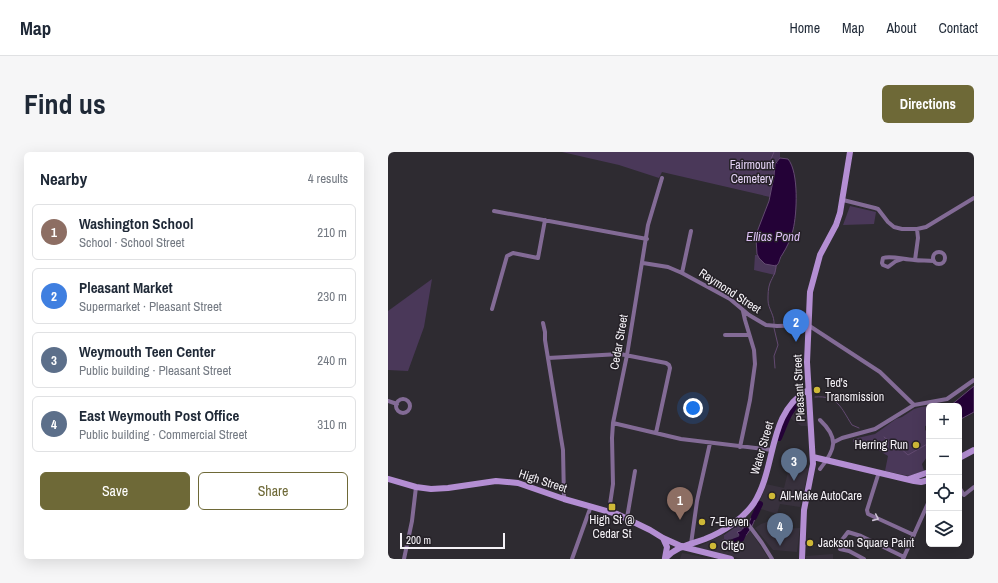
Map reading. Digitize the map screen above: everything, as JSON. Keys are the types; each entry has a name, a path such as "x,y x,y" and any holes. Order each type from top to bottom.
{"main road":[{"name":"Pleasant Street","path":"802,558 804,510 811,477 813,457 808,390 808,325 810,292 824,244 838,221 843,200 850,152"},
{"name":"Water Street","path":"664,559 674,551 706,539 744,518 758,495 765,478 784,413 797,398 808,390"},
{"path":"962,456 974,450"},
{"path":"813,457 921,482 926,481"},
{"path":"908,479 926,473"},
{"name":"High Street","path":"388,479 416,487 442,489 488,482 510,482 526,485 564,499 609,511 627,518 663,538 683,547 730,559"},
{"path":"663,538 667,547 664,559"}],"street":[{"name":"Cedar Street","path":"609,511 613,484 613,423 627,355 648,226 662,178"},
{"path":"843,200 878,209 888,222 894,226 902,229 917,229 926,227 974,198"},
{"path":"968,202 974,203"},
{"path":"494,211 646,240"},
{"path":"492,309 507,256 513,254 538,258 545,220"},
{"path":"915,260 918,238 917,229"},
{"path":"682,272 691,232"},
{"path":"902,259 934,260"},
{"name":"Raymond Street","path":"643,263 668,267 682,272 730,299 744,311 769,326 808,325"},
{"path":"740,447 750,400 755,364 744,311"},
{"path":"544,323 548,358 563,450 564,499"},
{"path":"808,325 883,374 914,405"},
{"path":"725,335 749,335"},
{"path":"548,358 627,355 666,363 669,365 670,368 656,433"},
{"path":"834,442 842,438 875,429 914,405 947,399 974,380"},
{"path":"388,401 397,404"},
{"path":"820,420 828,429 834,442 827,460 820,469"},
{"path":"613,423 682,439 772,450"},
{"path":"691,544 695,511 710,443"},
{"path":"627,518 635,471"},
{"path":"879,472 867,510 868,514 914,535"},
{"path":"404,559 412,521 416,487"},
{"path":"962,492 964,495 974,487"},
{"path":"572,559 591,506"},
{"path":"864,559 840,548 842,540 848,532 861,536 904,558 926,508"},
{"path":"744,518 772,559"}],"shaded area":[{"path":"805,402 808,426 801,426 790,418 796,409"},
{"path":"809,468 800,507 780,504 777,514 761,509 761,505 759,504 766,484 784,488 788,472"},
{"path":"775,519 776,529 800,528 797,552 773,550 755,528"},
{"path":"749,529 769,559 742,559 696,548 724,534 725,539 721,540 724,544 731,546 732,544 743,539"},
{"path":"682,553 688,554 711,559 680,559"},
{"path":"833,554 833,559 806,559 806,556"}],"green space":[{"name":"Fairmount Cemetery","path":"562,152 780,152 780,158 775,164 770,197 662,172 659,178 619,165"},
{"path":"850,206 876,212 874,224 843,225"},
{"path":"755,255 758,255 765,264 777,265 775,275 754,270"},
{"path":"432,279 424,327 408,371 388,370 388,311"},
{"path":"926,406 926,458 922,464 924,471 909,476 885,471 888,456 867,443 853,442 853,439 875,434 896,419 914,409"},
{"path":"740,524 743,524 746,527 740,538 723,543 721,540 724,539 724,535"}],"water":[{"name":"Ellias Pond","path":"780,158 788,159 792,165 796,204 791,237 776,266 765,264 759,258 757,254 756,239 757,232 769,201 775,164"},
{"path":"974,386 974,412 962,418 962,403 954,403"},
{"path":"757,511 752,526 742,539 737,532 743,530 743,527 746,527"}],"waterway":[{"path":"774,152 771,159 777,163"},
{"path":"774,325 768,303 768,289 775,272 776,265"},
{"path":"774,328 778,345 774,356 775,368"},
{"path":"815,397 823,397 834,400 842,408 852,425 859,428"},
{"path":"799,401 802,400"},
{"path":"779,438 789,414 799,402"},
{"path":"884,437 908,455 926,445"},
{"path":"754,517 760,504"},
{"path":"727,544 741,539 744,532"}],"place":[{"name":"Pleasant Market","path":"796,342"},
{"name":"Ted's Transmission","path":"817,390"},
{"name":"Herring Run","path":"916,445"},
{"name":"Weymouth Teen Center","path":"794,481"},
{"name":"All-Make AutoCare","path":"772,496"},
{"name":"High St @ Cedar St","path":"612,507"},
{"name":"Washington School","path":"680,520"},
{"name":"7-Eleven","path":"702,522"},
{"name":"Jackson Square Paint","path":"810,543"},
{"name":"Citgo","path":"713,546"},
{"name":"East Weymouth Post Office","path":"780,546"}]}
